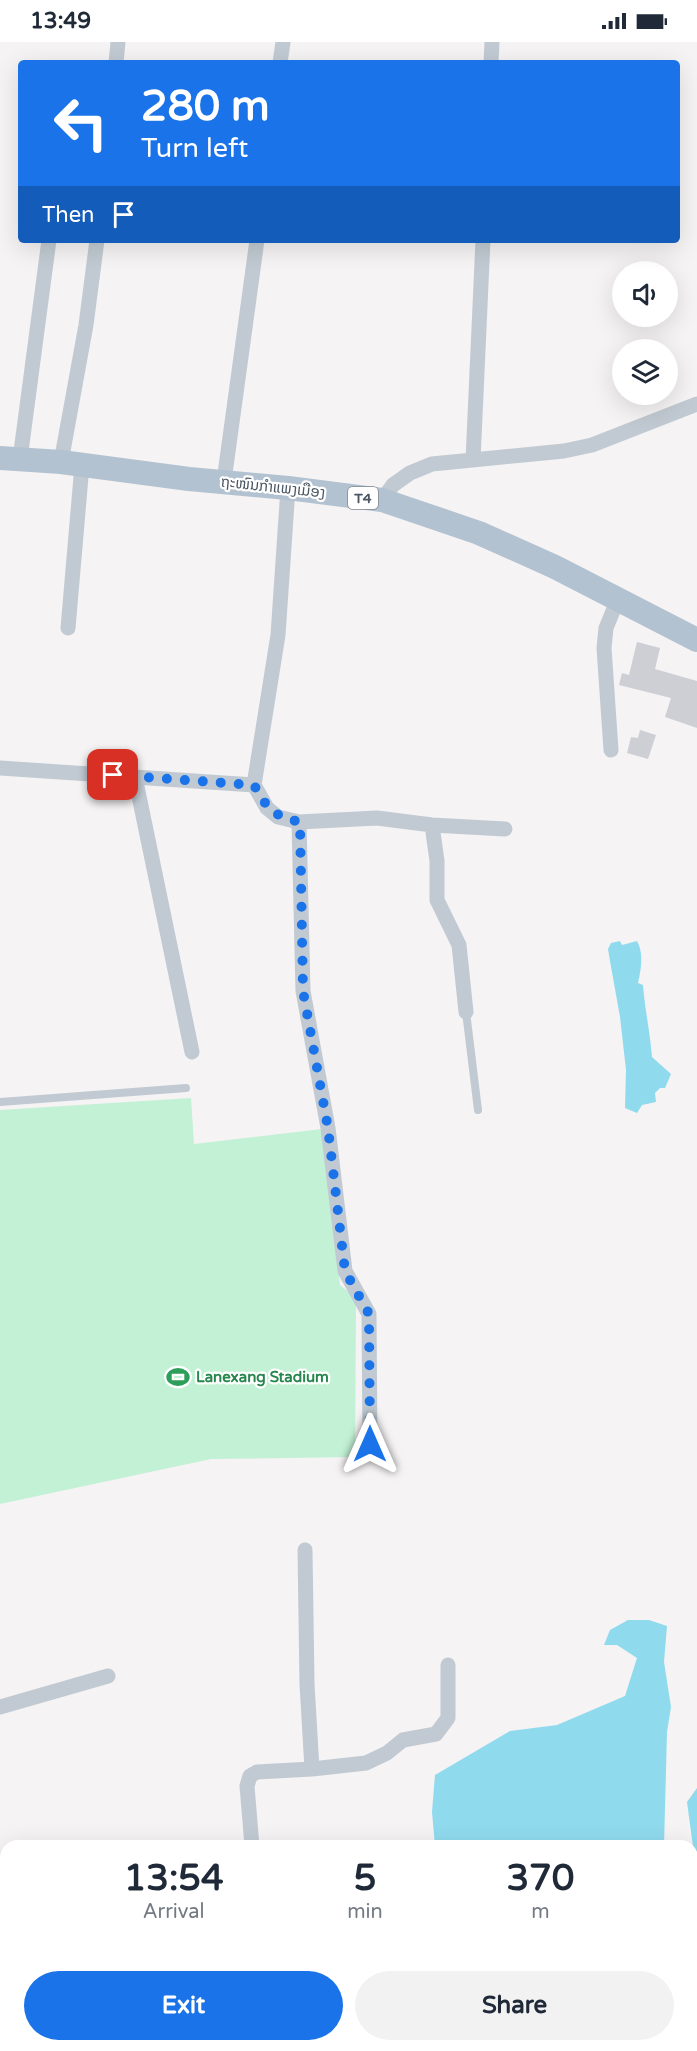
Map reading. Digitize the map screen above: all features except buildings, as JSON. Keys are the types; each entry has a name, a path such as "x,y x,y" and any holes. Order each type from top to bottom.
{"main road":[{"name":"ຖະໜົນກຳແພງເມືອງ","path":"10,459 72,463 189,479 382,500 479,533 555,567 697,640"}],"street":[{"path":"116,60 118,42"},
{"path":"280,60 283,42"},
{"path":"491,60 492,42"},
{"path":"10,459 48,243"},
{"path":"68,628 72,463 97,243"},
{"path":"224,481 257,243"},
{"path":"473,460 483,243"},
{"path":"382,500 393,485 410,473 432,464 564,451 592,445 697,404"},
{"path":"288,488 278,635 254,785 267,808 278,817 300,822 377,818 432,825 505,829"},
{"path":"611,750 604,648 606,628 618,599"},
{"path":"0,768 254,785"},
{"path":"135,777 192,1052"},
{"path":"300,822 303,991 328,1128 345,1271 369,1314 370,1444"},
{"path":"432,825 437,861 437,900 459,945 466,1011"},
{"path":"305,1550 307,1684 312,1769"},
{"path":"252,1840 247,1786 250,1776 257,1772 312,1769 366,1762 387,1752 403,1740 436,1734 448,1718 448,1665"},
{"path":"0,1707 108,1676"}],"lane":[{"path":"466,1011 478,1110"},
{"path":"0,1102 186,1088"}],"green space":[{"name":"Lanexang Stadium","path":"191,1098 194,1144 322,1129 340,1285 356,1298 355,1457 211,1459 0,1504 0,1110"}],"water":[{"path":"620,941 622,945 637,941 641,951 638,983 643,985 652,1057 671,1074 665,1088 660,1088 655,1093 656,1102 642,1105 637,1113 625,1108 626,1070 620,1017 608,949 611,943"},
{"path":"628,1620 649,1620 667,1626 664,1662 671,1707 667,1732 664,1840 434,1840 432,1812 435,1775 510,1731 557,1725 625,1696 637,1658 617,1645 604,1645 610,1630"},
{"path":"697,1788 697,1840 692,1840 687,1802"}],"place":[{"name":"Lanexang Stadium","path":"178,1377"}],"route":[{"path":"113,775 254,785 267,808 278,817 300,822 303,991 328,1128 345,1271 355,1291 365,1303 369,1314 370,1444"}]}
